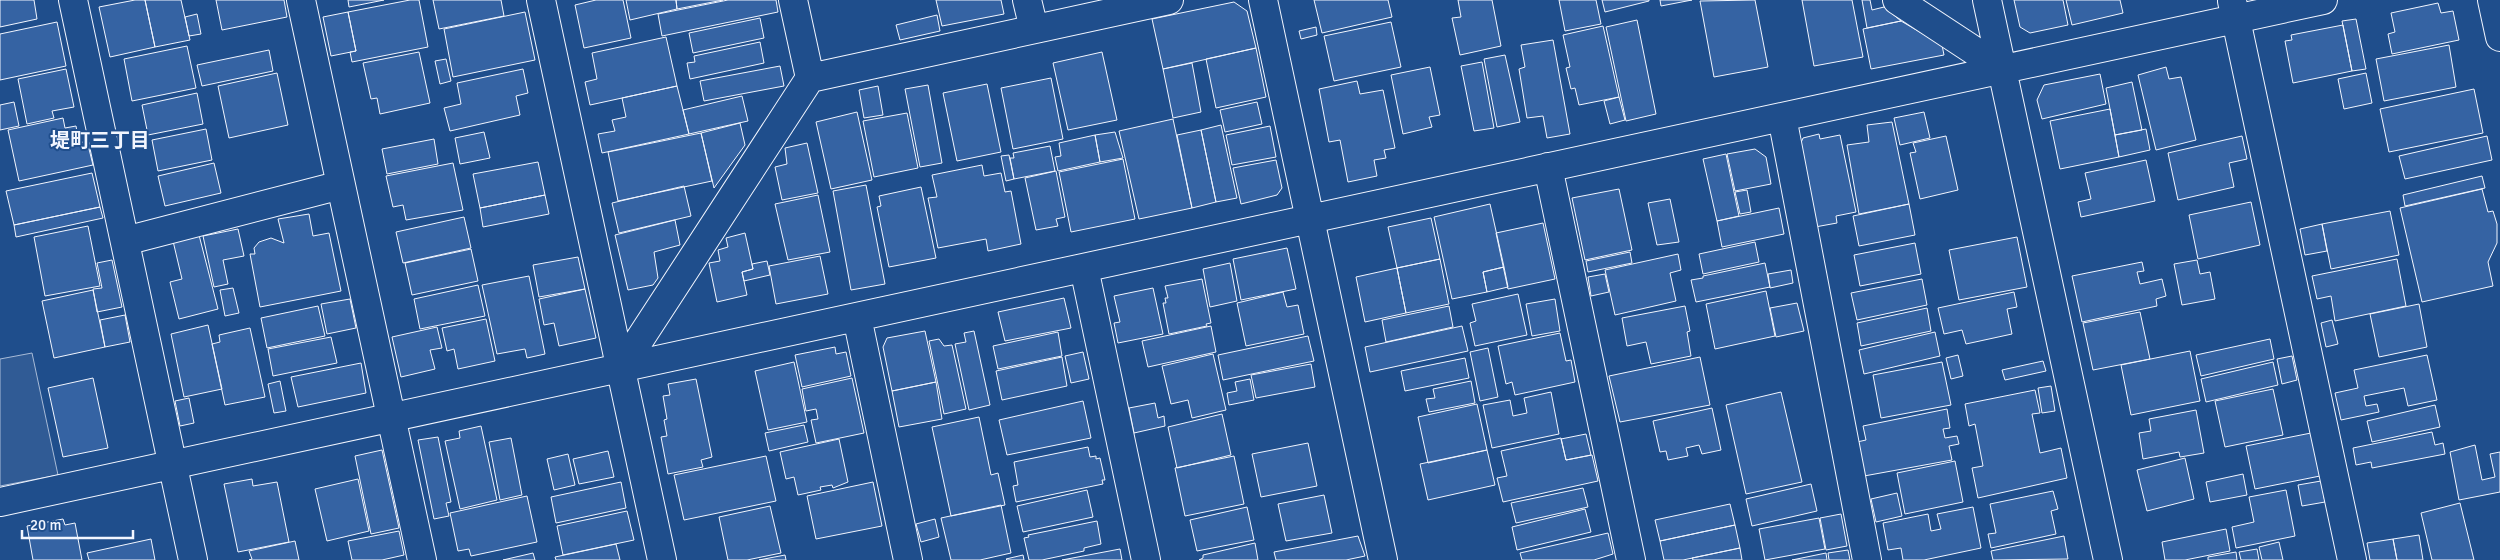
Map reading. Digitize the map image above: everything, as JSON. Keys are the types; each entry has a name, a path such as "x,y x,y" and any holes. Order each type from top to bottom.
{"street":[{"path":"73,0 193,560"},
{"path":"301,0 422,560"},
{"path":"542,0 662,560"},
{"path":"793,0 810,78"},
{"path":"1027,0 1034,30"},
{"path":"621,368 810,78 1169,0"},
{"path":"1263,0 1383,560"},
{"path":"1897,0 2002,69"},
{"path":"1987,0 2108,560"},
{"path":"0,502 2002,69 2234,9 2323,0"},
{"path":"2492,0 2500,37"},
{"path":"2234,9 2352,560"},
{"path":"1782,117 1867,560"},
{"path":"1548,168 1631,560"},
{"path":"125,241 341,185"},
{"path":"1084,268 1146,560"},
{"path":"856,317 908,560"}],"shaded area":[{"path":"32,353 58,475 0,486 0,359"}],"building":[{"path":"0,0 34,0 37,19 0,27"},
{"path":"135,0 145,0 155,47 110,57 99,7"},
{"path":"145,0 181,0 190,40 155,47"},
{"path":"216,0 284,0 287,17 222,30"},
{"path":"348,0 384,0 349,7"},
{"path":"419,0 428,47 352,62 350,52 356,51 348,12"},
{"path":"433,0 501,0 504,16 439,29"},
{"path":"596,0 623,0 631,38 584,48 575,5"},
{"path":"626,0 676,0 677,9 630,20"},
{"path":"676,0 723,0 677,9"},
{"path":"728,0 776,0 778,12 662,36 658,14"},
{"path":"936,0 1001,0 1004,14 942,26"},
{"path":"1314,0 1388,0 1392,17 1322,33"},
{"path":"1458,0 1492,0 1501,46 1460,55 1452,18 1461,17"},
{"path":"1559,0 1596,0 1601,24 1565,31"},
{"path":"1602,0 1649,0 1649,1 1605,12"},
{"path":"1660,0 1692,0 1661,6"},
{"path":"1755,0 1768,67 1714,77 1700,1"},
{"path":"1802,0 1852,0 1863,57 1814,66"},
{"path":"1862,0 1870,0 1872,10 1884,7 1901,21 1867,28"},
{"path":"2014,0 2063,0 2068,25 2030,33 2020,27"},
{"path":"2066,0 2120,0 2123,13 2072,25"},
{"path":"1234,2 1247,11 1256,48 1163,69 1152,19"},
{"path":"2438,3 2441,13 2453,11 2459,40 2392,54 2388,34 2395,32 2391,13"},
{"path":"348,12 356,51 331,56 323,17"},
{"path":"525,12 535,60 453,77 444,29"},
{"path":"197,14 201,34 189,36 185,17"},
{"path":"937,15 940,31 900,40 896,25"},
{"path":"760,18 764,38 693,53 689,33"},
{"path":"2356,19 2366,69 2352,71 2342,21"},
{"path":"1637,20 1656,114 1626,121 1606,27"},
{"path":"1901,21 1942,45 1944,55 1871,69 1863,29"},
{"path":"57,22 66,66 0,80 0,34"},
{"path":"1391,22 1401,67 1334,81 1324,36"},
{"path":"2343,25 2352,71 2293,83 2285,41 2292,40 2291,35"},
{"path":"1603,26 1619,97 1579,105 1575,88 1571,89 1566,68 1570,67 1563,35"},
{"path":"1316,27 1317,35 1301,39 1299,31"},
{"path":"666,37 677,86 590,105 585,82 597,79 592,53"},
{"path":"1553,40 1570,134 1547,138 1543,116 1527,118 1519,69 1525,67 1521,45"},
{"path":"760,42 764,63 690,79 687,63 695,62 694,56"},
{"path":"2449,45 2456,87 2384,101 2376,59"},
{"path":"187,46 196,88 132,101 124,59"},
{"path":"1256,48 1266,97 1216,108 1206,59"},
{"path":"269,50 273,71 202,86 197,65"},
{"path":"419,52 430,103 380,114 377,98 371,99 363,63"},
{"path":"1102,52 1117,120 1068,130 1053,63"},
{"path":"1505,55 1520,122 1497,127 1484,59"},
{"path":"446,59 451,81 440,84 435,61"},
{"path":"1482,62 1494,128 1474,131 1461,66"},
{"path":"1192,63 1201,112 1173,118 1163,69"},
{"path":"780,66 784,86 704,101 700,81"},
{"path":"1430,67 1440,115 1429,117 1432,127 1403,134 1391,75"},
{"path":"2166,67 2169,79 2181,77 2196,140 2156,150 2138,75"},
{"path":"66,69 74,107 52,111 54,118 27,124 18,79"},
{"path":"523,69 528,93 516,96 520,115 450,131 444,108 461,104 457,83"},
{"path":"277,73 288,125 229,138 218,86"},
{"path":"2366,73 2372,103 2344,109 2338,79"},
{"path":"2100,74 2106,104 2042,119 2037,100 2044,85"},
{"path":"1051,78 1063,139 1013,149 1001,88"},
{"path":"1357,81 1360,94 1383,90 1395,148 1384,150 1386,158 1374,160 1377,176 1348,182 1340,140 1329,142 1319,89"},
{"path":"2132,82 2142,130 2115,135 2106,88"},
{"path":"987,84 1001,152 957,161 943,93"},
{"path":"928,85 942,163 920,167 905,89"},
{"path":"677,86 689,134 602,153 598,134 615,131 612,120 626,117 622,98"},
{"path":"878,86 883,115 864,118 859,90"},
{"path":"2474,89 2483,133 2389,152 2380,109"},
{"path":"197,93 203,124 148,135 142,105"},
{"path":"742,96 748,121 689,134 683,110"},
{"path":"1619,97 1625,120 1610,124 1604,101"},
{"path":"14,102 19,126 0,130 0,105"},
{"path":"1257,102 1262,124 1225,132 1220,110"},
{"path":"2110,109 2119,157 2060,169 2050,121"},
{"path":"857,112 872,180 831,189 816,122"},
{"path":"1924,112 1930,138 1900,145 1894,118"},
{"path":"907,113 918,168 874,177 863,121"},
{"path":"63,118 65,128 76,126 79,143 87,141 93,165 19,181 8,130"},
{"path":"1173,119 1192,208 1139,219 1119,131"},
{"path":"1892,122 1909,204 1859,214 1847,145 1869,142 1867,125"},
{"path":"740,123 745,145 714,188 701,133"},
{"path":"1221,125 1237,198 1216,202 1201,130"},
{"path":"1270,126 1276,157 1232,165 1226,135"},
{"path":"206,129 212,160 158,171 152,140"},
{"path":"2146,129 2150,150 2119,157 2115,135"},
{"path":"1201,130 1216,202 1192,208 1177,135"},
{"path":"484,132 490,158 460,164 455,138"},
{"path":"1115,132 1123,158 1100,162 1095,135"},
{"path":"701,133 712,181 618,201 608,152"},
{"path":"1819,134 1820,139 1840,135 1856,212 1836,216 1837,223 1815,227 1798,150 1803,138"},
{"path":"1095,135 1100,162 1058,171 1055,157 1061,156 1059,143"},
{"path":"1946,136 1958,190 1920,199 1910,153 1916,152 1913,143"},
{"path":"2242,136 2247,159 2229,163 2234,187 2178,200 2168,153"},
{"path":"2487,136 2492,160 2405,179 2399,156"},
{"path":"434,139 438,164 387,174 382,149"},
{"path":"807,143 818,193 782,200 775,167 787,164 785,148"},
{"path":"1050,146 1055,171 1014,179 1010,158 1014,158 1013,153"},
{"path":"1755,149 1766,157 1771,184 1735,191 1727,154"},
{"path":"1726,154 1739,216 1717,221 1703,159"},
{"path":"1009,155 1014,179 1006,181 1001,156"},
{"path":"1123,159 1135,219 1071,232 1059,172"},
{"path":"1276,160 1282,188 1277,195 1241,204 1233,168"},
{"path":"2146,160 2155,201 2081,217 2078,202 2091,199 2085,173"},
{"path":"538,162 545,195 480,208 473,174"},
{"path":"214,163 221,193 165,206 158,176"},
{"path":"453,163 463,210 406,220 403,205 393,207 386,176"},
{"path":"982,165 984,176 1001,173 1005,192 1011,191 1021,244 988,251 986,239 938,248 928,198 937,197 932,175"},
{"path":"1056,171 1065,217 1056,219 1058,226 1036,230 1025,178"},
{"path":"92,173 100,207 14,225 6,191"},
{"path":"2482,176 2485,188 2405,206 2403,195"},
{"path":"866,185 885,284 851,290 833,191"},
{"path":"684,186 691,216 619,233 612,203"},
{"path":"921,187 936,258 889,267 877,207 881,206 879,196"},
{"path":"1619,189 1632,250 1585,260 1572,198"},
{"path":"2482,189 2488,212 2493,211 2497,224 2497,243 2488,262 2493,286 2422,302 2400,208"},
{"path":"1747,190 1751,212 1740,214 1735,192"},
{"path":"545,195 549,214 483,227 480,208"},
{"path":"818,195 830,252 788,260 775,204"},
{"path":"1670,199 1679,242 1657,245 1648,203"},
{"path":"2251,202 2260,245 2198,259 2189,215"},
{"path":"1490,204 1504,267 1483,272 1487,292 1452,299 1434,217"},
{"path":"1909,204 1915,235 1859,246 1853,216"},
{"path":"100,207 103,218 16,237 14,225"},
{"path":"1779,208 1784,234 1722,247 1717,221"},
{"path":"2390,211 2399,255 2331,269 2322,224"},
{"path":"309,214 313,236 329,233 341,291 260,307 250,254 255,254 254,248 259,242 271,238 284,243 278,219"},
{"path":"464,217 471,248 403,263 396,232"},
{"path":"1431,218 1440,259 1397,268 1388,227"},
{"path":"675,220 680,245 654,252 658,278 653,285 628,290 615,235"},
{"path":"1543,223 1555,279 1508,289 1496,233"},
{"path":"2322,224 2327,251 2305,255 2300,229"},
{"path":"88,226 100,286 45,296 34,237"},
{"path":"238,229 244,256 223,260 228,284 214,287 203,236"},
{"path":"745,233 753,269 742,272 747,295 717,302 709,263 720,261 718,250 728,247 726,238"},
{"path":"199,235 218,309 179,319 170,282 182,279 173,241"},
{"path":"2017,237 2027,287 1959,300 1949,250"},
{"path":"1755,242 1759,262 1703,274 1699,254"},
{"path":"1915,243 1921,274 1860,286 1854,255"},
{"path":"1287,248 1296,289 1241,300 1233,259"},
{"path":"471,249 478,281 412,295 405,263"},
{"path":"1630,252 1632,263 1588,272 1586,261"},
{"path":"1678,254 1681,270 1670,273 1676,301 1615,315 1605,270"},
{"path":"820,256 828,294 776,304 769,266"},
{"path":"578,257 585,289 539,297 533,265"},
{"path":"1440,259 1449,304 1406,313 1397,268"},
{"path":"2397,259 2406,306 2335,321 2331,296 2317,299 2312,276"},
{"path":"112,260 122,307 97,312 93,289 102,288 97,263"},
{"path":"2197,260 2200,274 2210,272 2215,299 2182,305 2174,264"},
{"path":"767,261 770,275 744,281 742,272 753,269 752,264"},
{"path":"2142,262 2144,271 2137,272 2140,284 2162,279 2166,296 2156,299 2157,306 2082,322 2072,276"},
{"path":"1230,263 1237,301 1210,307 1203,269"},
{"path":"1765,263 1770,287 1696,302 1691,280"},
{"path":"1504,267 1508,287 1487,292 1483,272"},
{"path":"1397,268 1406,313 1365,322 1356,277"},
{"path":"1791,270 1793,283 1770,288 1768,274"},
{"path":"1605,274 1609,292 1591,296 1588,277"},
{"path":"529,276 545,354 527,358 525,349 497,354 482,285"},
{"path":"1202,279 1211,323 1206,324 1207,326 1169,334 1163,303 1166,303 1165,298 1168,298 1165,286"},
{"path":"1922,279 1927,305 1857,320 1851,293"},
{"path":"478,285 485,316 420,329 414,299"},
{"path":"233,288 239,313 225,316 220,290"},
{"path":"1153,288 1163,334 1118,343 1114,323 1120,322 1114,296"},
{"path":"585,289 596,338 559,346 554,323 544,325 539,299"},
{"path":"93,290 105,347 54,358 42,301"},
{"path":"1766,291 1775,336 1715,349 1706,304"},
{"path":"1283,292 1287,307 1298,305 1304,334 1246,346 1237,303"},
{"path":"2014,292 2017,307 2007,309 2012,334 1966,344 1962,330 1944,334 1938,308"},
{"path":"1518,294 1527,335 1475,346 1470,323 1476,321 1472,304"},
{"path":"1064,298 1071,328 1005,341 998,312"},
{"path":"350,299 356,328 327,334 321,304"},
{"path":"1555,299 1560,331 1532,336 1526,304"},
{"path":"1797,303 1804,331 1776,337 1770,308"},
{"path":"2419,304 2427,347 2379,357 2370,314"},
{"path":"318,306 325,336 267,348 261,318"},
{"path":"1449,306 1453,327 1386,342 1382,320"},
{"path":"1685,306 1690,331 1687,332 1691,356 1651,364 1646,342 1627,346 1622,318"},
{"path":"1927,308 1931,331 1861,346 1857,323"},
{"path":"2140,312 2150,359 2093,370 2083,323"},
{"path":"125,315 130,342 105,347 100,320"},
{"path":"486,319 495,361 458,369 454,349 447,351 442,328"},
{"path":"2332,320 2338,344 2326,347 2321,323"},
{"path":"208,325 222,389 184,397 171,334"},
{"path":"1211,326 1216,352 1148,367 1142,341"},
{"path":"1462,326 1468,351 1370,372 1365,347"},
{"path":"437,327 442,348 430,350 435,369 401,377 392,337"},
{"path":"250,328 265,397 225,405 212,344 220,342 219,335"},
{"path":"925,331 936,382 892,391 883,347 887,338"},
{"path":"974,331 990,405 969,410 955,344 966,342 964,333"},
{"path":"1058,332 1062,356 998,369 993,346"},
{"path":"1935,332 1940,356 1864,374 1859,350"},
{"path":"1560,333 1566,361 1571,360 1575,382 1515,395 1512,382 1506,384 1498,346"},
{"path":"1308,336 1314,361 1223,380 1218,355"},
{"path":"331,337 337,363 273,376 268,349"},
{"path":"939,339 944,346 952,345 966,409 944,414 929,341"},
{"path":"2270,339 2274,359 2201,376 2196,355"},
{"path":"835,347 836,354 846,352 851,376 802,387 795,355"},
{"path":"1488,348 1498,397 1480,401 1470,352"},
{"path":"2190,351 2200,401 2131,415 2121,365"},
{"path":"1083,352 1089,379 1071,383 1065,356"},
{"path":"1213,354 1226,410 1192,418 1188,400 1171,404 1162,366"},
{"path":"1958,355 1963,376 1951,379 1946,358"},
{"path":"2427,355 2437,400 2408,406 2404,388 2364,396 2366,406 2377,404 2379,412 2341,420 2335,393 2358,388 2354,370"},
{"path":"2292,356 2297,380 2282,384 2277,359"},
{"path":"1062,357 1067,386 1002,400 996,371"},
{"path":"1700,357 1710,405 1620,422 1609,376"},
{"path":"1465,358 1469,378 1405,391 1401,371"},
{"path":"2043,361 2046,371 2005,380 2002,370"},
{"path":"794,362 807,422 768,430 755,371"},
{"path":"1942,362 1951,405 1881,418 1873,375"},
{"path":"2273,362 2278,385 2206,402 2201,379"},
{"path":"361,363 366,393 298,407 291,377"},
{"path":"1311,364 1315,387 1256,398 1251,375"},
{"path":"93,378 108,448 63,457 48,388"},
{"path":"852,378 864,433 816,443 811,420 818,419 816,409 806,411 802,389"},
{"path":"696,379 712,457 701,460 703,467 668,474 661,437 667,436 664,420 667,419 663,396 670,395 668,384"},
{"path":"1250,379 1254,400 1229,405 1227,393 1237,391 1235,382"},
{"path":"280,381 286,411 274,413 268,384"},
{"path":"1471,381 1475,403 1429,412 1426,399 1435,398 1433,389"},
{"path":"936,382 942,419 899,427 892,391"},
{"path":"2051,386 2055,411 2042,413 2038,388"},
{"path":"2273,389 2283,435 2225,447 2215,401"},
{"path":"2035,390 2040,413 2032,414 2040,453 2061,448 2067,478 1978,498 1972,468 1983,466 1975,424 1969,426 1965,404"},
{"path":"1551,392 1559,434 1492,448 1483,405 1510,400 1513,416 1527,413 1524,398"},
{"path":"1781,392 1802,482 1746,494 1726,405"},
{"path":"189,398 194,423 180,426 175,401"},
{"path":"1083,401 1091,438 1007,455 999,420"},
{"path":"1155,403 1158,418 1164,416 1165,426 1134,433 1129,408"},
{"path":"1477,404 1487,450 1428,463 1418,417"},
{"path":"2435,405 2440,427 2372,442 2367,421"},
{"path":"1712,408 1721,450 1702,454 1699,445 1686,448 1688,456 1668,460 1666,451 1660,452 1653,421"},
{"path":"1947,409 1950,428 1943,429 1945,438 1957,436 1959,444 1949,446 1952,460 1864,476 1857,442 1866,440 1863,426"},
{"path":"2196,410 2204,453 2180,457 2179,452 2143,459 2139,433 2151,431 2149,419"},
{"path":"1222,414 1231,455 1177,468 1168,427"},
{"path":"979,417 991,475 998,473 1005,505 951,516 932,427"},
{"path":"804,425 808,442 769,451 765,433"},
{"path":"481,426 497,500 460,509 445,441 460,438 459,431"},
{"path":"2432,432 2435,445 2443,443 2445,454 2372,468 2371,462 2356,465 2353,448"},
{"path":"2311,433 2320,476 2255,489 2246,446"},
{"path":"1586,434 1591,455 1566,460 1561,439"},
{"path":"438,437 451,502 446,503 449,516 434,519 418,440"},
{"path":"511,438 522,495 500,500 489,442"},
{"path":"1561,438 1566,460 1592,455 1598,481 1503,502 1497,478 1507,476 1501,451"},
{"path":"839,439 848,482 833,488 832,485 820,487 821,490 798,495 794,477 786,479 780,452"},
{"path":"1308,443 1317,486 1261,497 1252,454"},
{"path":"2475,445 2482,480 2495,477 2490,454 2500,452 2500,492 2459,500 2450,452"},
{"path":"1088,447 1090,457 1096,456 1096,459 1100,458 1105,480 1102,480 1103,484 1016,502 1013,486 1018,485 1014,462"},
{"path":"382,450 399,528 371,534 355,456"},
{"path":"1487,450 1495,485 1428,500 1420,464"},
{"path":"608,451 614,477 579,484 573,459"},
{"path":"568,454 575,485 554,490 547,459"},
{"path":"766,456 776,501 684,520 674,475"},
{"path":"1234,456 1244,504 1185,516 1175,468"},
{"path":"2185,458 2194,499 2147,511 2137,470"},
{"path":"1955,461 1963,502 1905,514 1897,473"},
{"path":"2243,474 2247,495 2210,502 2206,482"},
{"path":"252,479 253,486 277,482 289,542 238,552 224,484"},
{"path":"358,479 369,531 327,541 315,489"},
{"path":"2321,481 2325,502 2302,506 2298,485"},
{"path":"621,482 626,508 556,523 551,497"},
{"path":"873,482 882,526 816,539 807,496"},
{"path":"1811,484 1817,511 1752,526 1746,499"},
{"path":"1583,488 1588,507 1516,523 1511,503"},
{"path":"1087,490 1093,517 1023,532 1017,506"},
{"path":"2286,490 2295,536 2236,548 2232,527 2254,522 2249,497"},
{"path":"2053,491 2058,509 2051,511 2056,534 1991,548 1988,534 1996,533 1990,504"},
{"path":"1897,493 1902,516 1876,522 1871,499"},
{"path":"1324,495 1332,533 1286,541 1278,504"},
{"path":"527,496 537,542 471,556 469,549 458,551 450,513"},
{"path":"2460,503 2474,560 2432,560 2421,513"},
{"path":"1730,504 1735,525 1660,541 1655,520"},
{"path":"1001,505 1011,553 980,560 951,560 941,518"},
{"path":"770,506 781,553 747,560 728,560 719,517"},
{"path":"1247,507 1254,540 1197,551 1190,520"},
{"path":"1973,507 1981,548 1924,560 1903,560 1901,548 1888,550 1883,523 1928,514 1931,531 1941,529 1937,514"},
{"path":"1585,509 1591,532 1517,550 1512,527"},
{"path":"627,511 634,540 563,555 557,526"},
{"path":"1841,514 1847,546 1826,550 1820,518"},
{"path":"1819,518 1825,549 1765,560 1759,529"},
{"path":"63,519 65,525 75,523 82,560 33,560 27,526"},
{"path":"935,519 939,537 921,542 916,524"},
{"path":"1097,521 1101,544 1084,548 1084,551 1042,560 1029,560 1024,538 1029,537 1028,535"},
{"path":"1735,525 1740,548 1683,560 1664,560 1660,541"},
{"path":"2226,529 2230,551 2185,560 2165,560 2162,542"},
{"path":"399,531 404,555 382,560 352,560 348,541"},
{"path":"1608,533 1613,554 1594,560 1522,560 1520,553"},
{"path":"2419,535 2423,560 2397,560 2393,539"},
{"path":"1358,536 1365,556 1346,560 1276,560 1274,552"},
{"path":"2064,536 2068,559 1993,560 1991,551"},
{"path":"151,539 155,560 89,560 87,553"},
{"path":"2393,539 2397,560 2370,560 2367,543"},
{"path":"295,541 299,560 249,560 252,559 249,551"},
{"path":"2279,542 2283,560 2262,560 2259,547"},
{"path":"1255,543 1258,560 1199,560 1203,558 1203,555"},
{"path":"616,544 620,560 556,560 555,557"},
{"path":"1740,548 1742,560 1693,560 1692,558"},
{"path":"1120,549 1122,560 1062,560"},
{"path":"2257,549 2259,560 2241,560 2239,552"},
{"path":"1848,550 1850,560 1829,560 1828,553"},
{"path":"2236,552 2237,560 2208,560 2208,557"},
{"path":"533,553 535,560 503,560"},
{"path":"1826,553 1827,560 1792,560"},
{"path":"785,555 786,560 759,560"},
{"path":"1023,555 1024,560 1006,559"}],"district":[{"name":"堤町三丁目","path":"100,140"}]}
